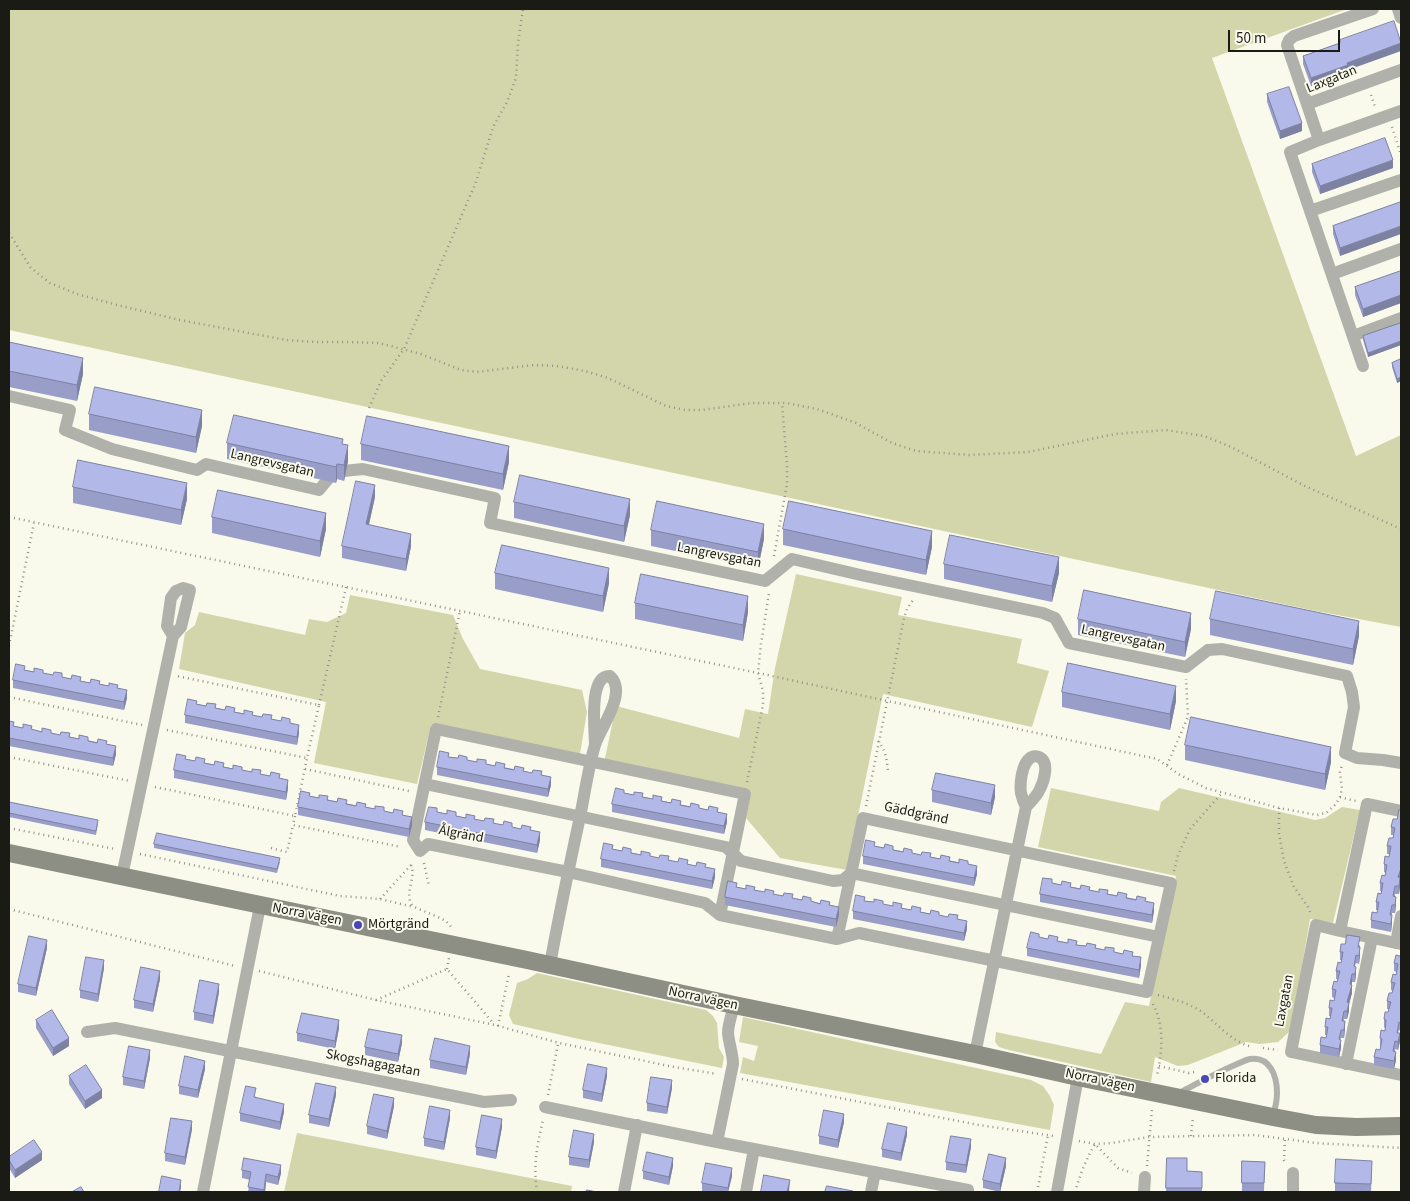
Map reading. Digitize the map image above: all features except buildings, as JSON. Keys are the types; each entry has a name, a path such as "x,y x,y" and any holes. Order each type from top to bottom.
{"street":[{"path":"1307,104 1287,44 1289,40 1294,36 1373,9"},
{"path":"1398,9 1401,18"},
{"name":"Laxgatan","path":"1319,140 1307,104 1401,70"},
{"path":"1363,366 1290,152 1401,112"},
{"path":"1310,211 1401,180"},
{"path":"1332,274 1401,249"},
{"path":"1353,336 1401,318"},
{"name":"Langrevsgatan","path":"9,396 70,410 65,430 112,450 197,470 206,464 319,490 334,472 363,469 495,498 490,523 765,580 792,559 1043,613 1055,618 1068,643 1186,667"},
{"path":"122,876 173,636"},
{"path":"1186,667 1208,650 1222,649 1347,676 1354,707 1345,753 1357,758 1401,763"},
{"path":"420,851 413,840 436,729 745,794 720,915 837,939 859,933 1147,992 1171,883"},
{"path":"550,965 595,745"},
{"path":"424,789 580,816 726,847 741,861 833,881 843,880 851,873 1159,937"},
{"path":"1340,931 1367,804 1401,811"},
{"path":"976,1054 1026,807"},
{"name":"Gäddgränd","path":"837,939 863,818 1171,883"},
{"name":"Ålgränd","path":"420,851 428,844 568,872 704,902 720,915"},
{"name":"Norra vägen","path":"9,852 1273,1117 1316,1125 1401,1126"},
{"path":"203,1192 260,906"},
{"path":"1316,925 1398,943 1401,916"},
{"name":"Laxgatan","path":"1291,1052 1316,925"},
{"path":"1346,1064 1372,938"},
{"path":"717,1142 733,1064 728,1031 734,1005"},
{"name":"Skogshagagatan","path":"86,1032 115,1028 484,1102 511,1100"},
{"path":"1291,1052 1401,1075"},
{"path":"1057,1192 1078,1077"},
{"path":"545,1107 968,1190 968,1192"},
{"path":"624,1192 638,1125"},
{"path":"746,1192 754,1149"},
{"path":"871,1192 875,1172"},
{"path":"1293,1173 1293,1192"},
{"path":"1144,1192 1145,1177"}],"lane":[{"path":"1175,1096 1222,1070 1249,1059 1258,1059 1272,1067 1276,1077 1277,1094 1273,1117"}],"path":[{"path":"369,408 381,381 404,349 476,182 493,127 507,102 516,78 518,43 523,9"},
{"path":"1367,82 1401,155"},
{"path":"9,233 30,268 50,283 77,294 117,305 180,320 278,338 314,342 379,343 421,354 460,370 477,372 534,365 557,366 585,371 608,378 666,406 685,410 702,410 752,403 782,403 817,409 856,423 892,444 916,451 970,455 1028,452 1115,434 1166,430 1204,436 1229,446 1305,486 1401,529"},
{"path":"745,794 763,705 763,691 758,673 761,644 787,484 782,403"},
{"path":"9,518 758,673 1157,758 1206,788 1279,808 1317,815 1326,813 1336,804 1340,797 1342,789 1340,772 1345,753"},
{"path":"9,646 34,523"},
{"path":"272,848 288,852 307,758 346,587"},
{"path":"863,818 907,609 924,588"},
{"path":"436,729 460,611"},
{"path":"1167,765 1188,717 1186,667"},
{"path":"164,673 319,706"},
{"path":"9,697 307,758"},
{"path":"1188,717 1196,719"},
{"path":"878,741 884,750 888,772"},
{"path":"9,757 295,816"},
{"path":"305,770 424,789"},
{"path":"1171,883 1178,855 1190,829 1222,792"},
{"path":"1279,808 1279,834 1284,861 1294,887 1308,907 1316,925"},
{"path":"293,825 420,851 429,886"},
{"path":"9,828 340,896 380,899 414,907 446,921 452,926 453,934"},
{"path":"380,899 411,865 414,872 409,895 410,903 414,907"},
{"path":"9,909 376,1000 496,1026 559,1043 674,1067 731,1076 969,1123 1096,1144 1149,1138 1255,1136 1285,1140 1401,1148"},
{"path":"449,956 447,969 496,1026"},
{"path":"376,1000 447,969"},
{"path":"496,1026 509,974"},
{"path":"1147,992 1176,1000 1200,1011 1242,1044 1250,1047 1291,1052"},
{"path":"1241,1051 1250,1047"},
{"path":"1159,1066 1189,1073 1199,1072"},
{"path":"1152,1111 1160,1111"},
{"path":"1191,1137 1194,1112"},
{"path":"1037,1192 1048,1135"},
{"path":"1285,1140 1284,1160 1293,1173"},
{"path":"1096,1144 1118,1168 1145,1177"},
{"path":"1075,1192 1086,1159 1096,1144"}],"green space":[{"path":"9,9 1347,9 1212,58 1356,456 1401,435 1401,627 1311,610 9,330"},
{"path":"796,574 902,597 898,615 1022,639 1017,663 1049,671 1032,727 883,694 847,870 780,858 746,818 751,793 604,763 616,706 739,738 745,709 768,714 775,668"},
{"path":"350,595 453,615 463,639 480,669 582,690 587,712 580,754 431,725 417,784 314,763 326,702 179,669 185,633 195,625 199,612 305,635 309,619 327,622 346,613"},
{"path":"1051,788 1159,811 1161,802 1179,788 1315,820 1325,818 1342,807 1360,810 1333,923 1310,919 1291,1029 1288,1033 1278,1042 1260,1044 1246,1042 1188,1065 1178,1066 1155,1057 1151,1082 999,1047 995,1042 996,1032 1101,1054 1125,1002 1149,1006 1176,876 1038,847"},
{"path":"537,973 706,1010 717,1023 719,1048 724,1057 722,1068 513,1024 509,1015 517,983"},
{"path":"743,1017 1031,1080 1043,1086 1054,1105 1050,1130 740,1073 743,1057 754,1061 758,1046 739,1042"},
{"path":"297,1133 572,1186 571,1192 284,1192"}],"place":[{"name":"Mörtgränd","path":"358,925"},
{"name":"Florida","path":"1205,1079"}]}
